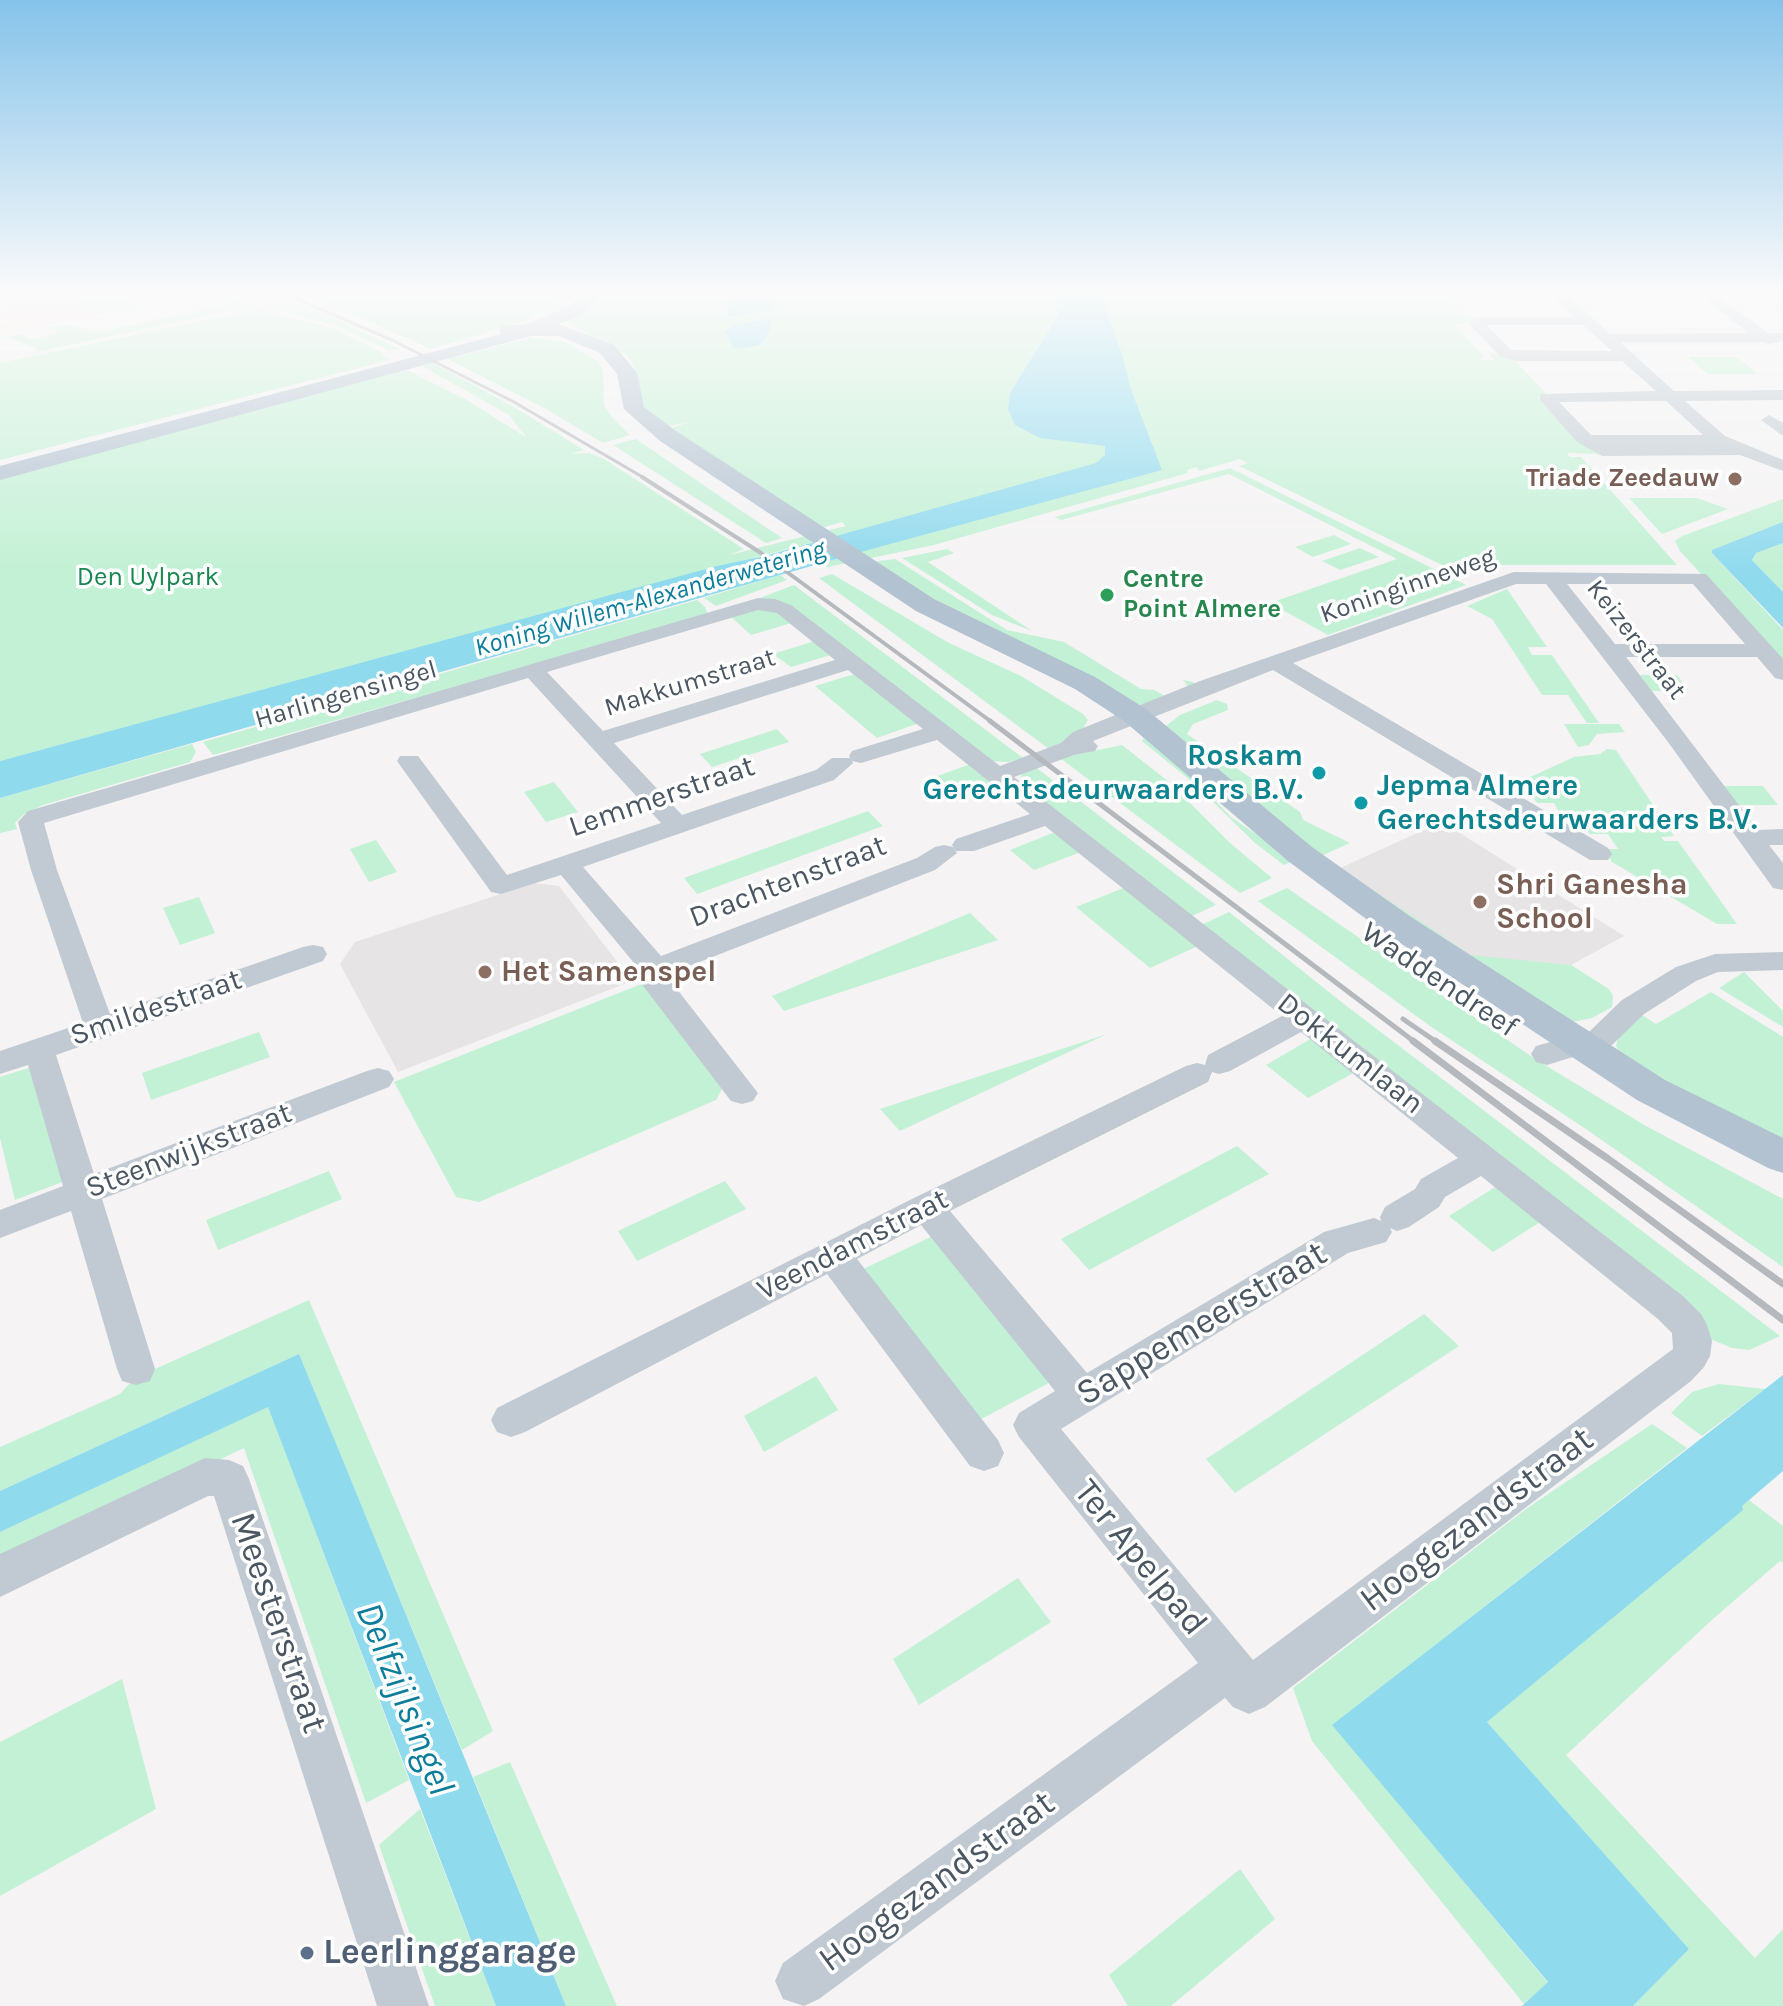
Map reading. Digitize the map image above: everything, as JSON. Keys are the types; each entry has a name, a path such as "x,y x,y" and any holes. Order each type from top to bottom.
{"main road":[{"path":"0,463 310,385"},
{"path":"0,473 324,385"},
{"path":"609,385 609,389"},
{"name":"Waddendreef","path":"630,385 634,409 651,433"},
{"name":"Waddendreef","path":"613,411 867,577 895,606 1129,724 1179,779 1286,859 1565,1045 1783,1157"},
{"name":"Waddendreef","path":"1565,1045 1627,1106 1783,1186"}],"street":[{"path":"1659,385 1719,440 1781,464"},
{"path":"1719,440 1591,440 1583,438 1546,397 1783,395"},
{"path":"1591,440 1602,451 1740,450"},
{"name":"Koninginneweg","path":"1129,724 1206,684 1282,666 1479,588 1514,578 1699,578 1783,673"},
{"name":"Keizerstraat","path":"1552,578 1676,737 1783,882"},
{"name":"Harlingensingel","path":"100,1027 44,870 31,822 45,811 733,610 758,604 775,605"},
{"name":"Dokkumlaan","path":"775,605 997,775 1671,1308 1688,1325 1693,1341"},
{"path":"1608,651 1762,650"},
{"name":"Makkumstraat","path":"600,740 851,662"},
{"path":"1282,666 1599,854"},
{"path":"533,670 678,826"},
{"path":"997,775 1129,724"},
{"name":"Lemmerstraat","path":"409,761 501,886 825,775 851,759 939,732"},
{"name":"Drachtenstraat","path":"654,967 671,964 913,869 994,833 1007,832 1048,816"},
{"path":"1750,838 1783,837"},
{"path":"567,865 654,967 654,980 742,1093"},
{"name":"Smildestraat","path":"0,1063 313,954"},
{"path":"1565,1045 1601,1038 1622,1015 1686,974 1715,963 1783,961"},
{"name":"Veendamstraat","path":"511,1420 1304,1017"},
{"path":"39,1049 136,1369"},
{"name":"Steenwijkstraat","path":"1,1221 378,1079"},
{"name":"Sappemeerstraat","path":"1033,1425 1337,1242 1386,1224 1427,1198 1433,1188 1483,1159"},
{"path":"926,1207 1082,1395"},
{"path":"833,1255 984,1453"},
{"name":"Hoogezandstraat","path":"801,1981 1655,1387 1691,1356 1693,1341"},
{"name":"Ter Apelpad","path":"1033,1425 1238,1679"},
{"name":"Meesterstraat","path":"0,1576 205,1477 229,1479 403,2006"}],"shaded area":[{"name":"Shri Ganesha School","path":"1424,830 1458,832 1624,936 1571,965 1471,956 1340,868"},
{"name":"Het Samenspel","path":"534,883 559,886 632,981 398,1072 340,964 355,942"}],"green space":[{"path":"0,385 293,385 0,460"},
{"name":"Den Uylpark","path":"351,385 436,385 527,438 509,415 455,385 473,385 584,450 570,454 590,453 604,459 744,549 729,555 846,526 842,522 818,529 669,429 689,422 662,427 645,413 638,385 1538,385 1546,393 1538,397 1578,441 1601,454 1567,453 1570,457 1581,457 1677,565 1442,565 1239,466 1248,463 1240,459 1199,471 1197,467 1187,470 1188,473 934,545 827,567 820,563 857,553 840,535 0,761 0,476"},
{"path":"498,385 603,385 604,405 630,435 603,443"},
{"path":"636,439 782,538 766,543 613,445"},
{"path":"1230,468 1466,585 1328,635 1270,603 1397,559 1229,474 1061,520 1055,517"},
{"path":"1629,498 1697,498 1728,509 1662,534"},
{"path":"1783,499 1783,522 1712,553 1783,630 1783,664 1680,551 1675,541"},
{"path":"1334,535 1351,544 1313,557 1295,547"},
{"path":"1783,543 1783,592 1752,560 1756,553"},
{"path":"1360,548 1379,557 1340,570 1322,561"},
{"path":"947,549 954,553 928,562 1032,631 992,615 902,558"},
{"path":"895,559 1007,630 1064,642 1141,689 1154,690 1165,696 1188,686 1183,680 1194,685 1142,705 1133,704 964,619 872,562"},
{"path":"832,574 949,643 1021,676 1088,720 1071,741 1049,749 819,578"},
{"path":"780,575 787,580 716,606 704,598"},
{"path":"794,585 1023,758 1008,762 991,761 788,606 744,604"},
{"path":"1507,589 1547,647 1528,647 1532,655 1552,655 1599,723 1587,723 1568,695 1542,695 1492,619 1467,606"},
{"path":"697,600 708,615 213,755 203,742"},
{"path":"768,607 795,622 751,635 728,614"},
{"path":"818,640 834,654 791,667 773,654"},
{"path":"858,673 919,723 877,738 815,686"},
{"path":"1640,675 1677,675 1688,690 1652,691"},
{"path":"1217,700 1227,704 1228,710 1193,724 1187,734 1300,812 1303,820 1350,843 1321,856 1166,726 1180,715"},
{"path":"1564,724 1619,724 1625,732 1597,734 1589,745 1578,747"},
{"path":"777,729 789,742 712,767 700,754"},
{"path":"1144,738 1199,784 1232,818 1295,860 1284,865 1255,843 1196,785 1142,741"},
{"path":"192,744 196,752 190,762 43,805 24,814 15,823 17,829 0,833 0,798"},
{"path":"1122,745 1169,782 1230,843 1272,878 1240,893 1060,758"},
{"path":"1607,749 1616,750 1674,836 1661,837 1664,841 1678,841 1737,924 1717,924 1612,862 1604,849 1618,849 1608,834 1590,834 1581,818 1563,818 1554,803 1537,803 1532,796 1510,796 1500,791 1574,757 1600,754"},
{"path":"971,764 997,785 953,802 926,780"},
{"path":"1034,766 1216,905 1190,917 1019,786 1022,772"},
{"path":"554,782 578,812 546,822 524,792"},
{"path":"1724,786 1763,786 1778,805 1736,805"},
{"path":"868,811 883,826 697,894 684,878"},
{"path":"1055,832 1081,852 1034,870 1010,850"},
{"path":"376,840 397,872 369,882 350,849"},
{"path":"1340,868 1471,955 1571,965 1609,989 1613,996 1612,1007 1592,1018 1572,1022 1340,871"},
{"path":"1126,887 1198,946 1150,968 1076,907"},
{"path":"1287,888 1535,1059 1646,1126 1783,1199 1783,1267 1586,1129 1430,1026 1258,901"},
{"path":"199,897 215,933 180,945 163,908"},
{"path":"1229,912 1340,1001 1780,1336 1749,1350 1732,1348 1703,1336 1197,927"},
{"path":"970,913 998,940 784,1011 772,996"},
{"path":"1744,972 1783,1011 1783,1027 1719,988"},
{"path":"649,981 727,1080 716,1100 479,1202 456,1197 394,1082"},
{"path":"1711,992 1783,1037 1783,1145 1644,1076 1621,1055 1616,1046 1618,1038 1639,1013 1656,1024"},
{"path":"259,1032 270,1057 151,1100 142,1073"},
{"path":"1107,1034 900,1131 880,1109"},
{"path":"1314,1037 1357,1071 1308,1098 1266,1065"},
{"path":"38,1065 70,1179 15,1200 0,1138 0,1077"},
{"path":"1237,1146 1269,1174 1089,1270 1061,1239"},
{"path":"329,1171 342,1199 218,1250 206,1220"},
{"path":"725,1181 746,1209 637,1261 618,1231"},
{"path":"1500,1184 1545,1219 1493,1252 1449,1216"},
{"path":"939,1233 1060,1377 972,1424 857,1272"},
{"path":"309,1300 493,1731 462,1750 299,1354 0,1491 0,1447 120,1394 131,1382 155,1369"},
{"path":"1424,1314 1459,1346 1235,1493 1206,1459"},
{"path":"816,1376 838,1410 764,1452 744,1416"},
{"path":"1719,1384 1765,1389 1702,1436 1671,1413 1692,1392"},
{"path":"268,1406 409,1780 366,1803 244,1448 0,1564 0,1532"},
{"path":"1652,1424 1687,1448 1333,1725 1548,1983 1524,2004 1312,1741 1293,1688 1526,1509"},
{"path":"1749,1500 1783,1526 1783,1563 1780,1561 1714,1618 1566,1755 1755,1958 1783,1929 1783,2006 1633,2006 1689,1949 1487,1722"},
{"path":"1018,1578 1051,1622 919,1705 893,1659"},
{"path":"122,1679 156,1809 0,1896 0,1742"},
{"path":"510,1762 617,2006 566,2006 473,1777"},
{"path":"420,1809 496,2006 435,2006 379,1845"},
{"path":"1240,1869 1275,1919 1171,2006 1128,2006 1109,1975"}],"water":[{"name":"Koning Willem-Alexanderwetering","path":"1015,385 1129,385 1162,470 857,553 0,798 0,761 717,566 765,556 1096,463 1105,455 1105,446 1040,438 1015,425 1008,409 1010,393"},
{"path":"1783,522 1783,543 1756,553 1752,560 1783,592 1783,628 1712,550"},
{"name":"Delfzijlsingel","path":"299,1354 566,2006 496,2006 268,1407 0,1532 0,1491"},
{"path":"1783,1375 1783,1471 1742,1506 1743,1510 1487,1722 1689,1949 1633,2006 1522,2006 1548,1982 1332,1725"}],"railway":[{"path":"480,385 646,479"},
{"path":"642,477 761,553 993,723"},
{"path":"990,721 1416,1043"},
{"path":"1403,1019 1438,1043"},
{"path":"1413,1041 1783,1320"},
{"path":"1435,1041 1607,1158 1783,1284"}],"place":[{"name":"Triade Zeedauw","path":"1735,479"},
{"name":"Centre Point Almere","path":"1107,595"},
{"name":"Roskam Gerechtsdeurwaarders B.V.","path":"1319,773"},
{"name":"Jepma Almere Gerechtsdeurwaarders B.V.","path":"1361,803"},
{"name":"Shri Ganesha School","path":"1480,902"},
{"name":"Het Samenspel","path":"485,972"},
{"name":"Leerlinggarage","path":"307,1953"}]}
